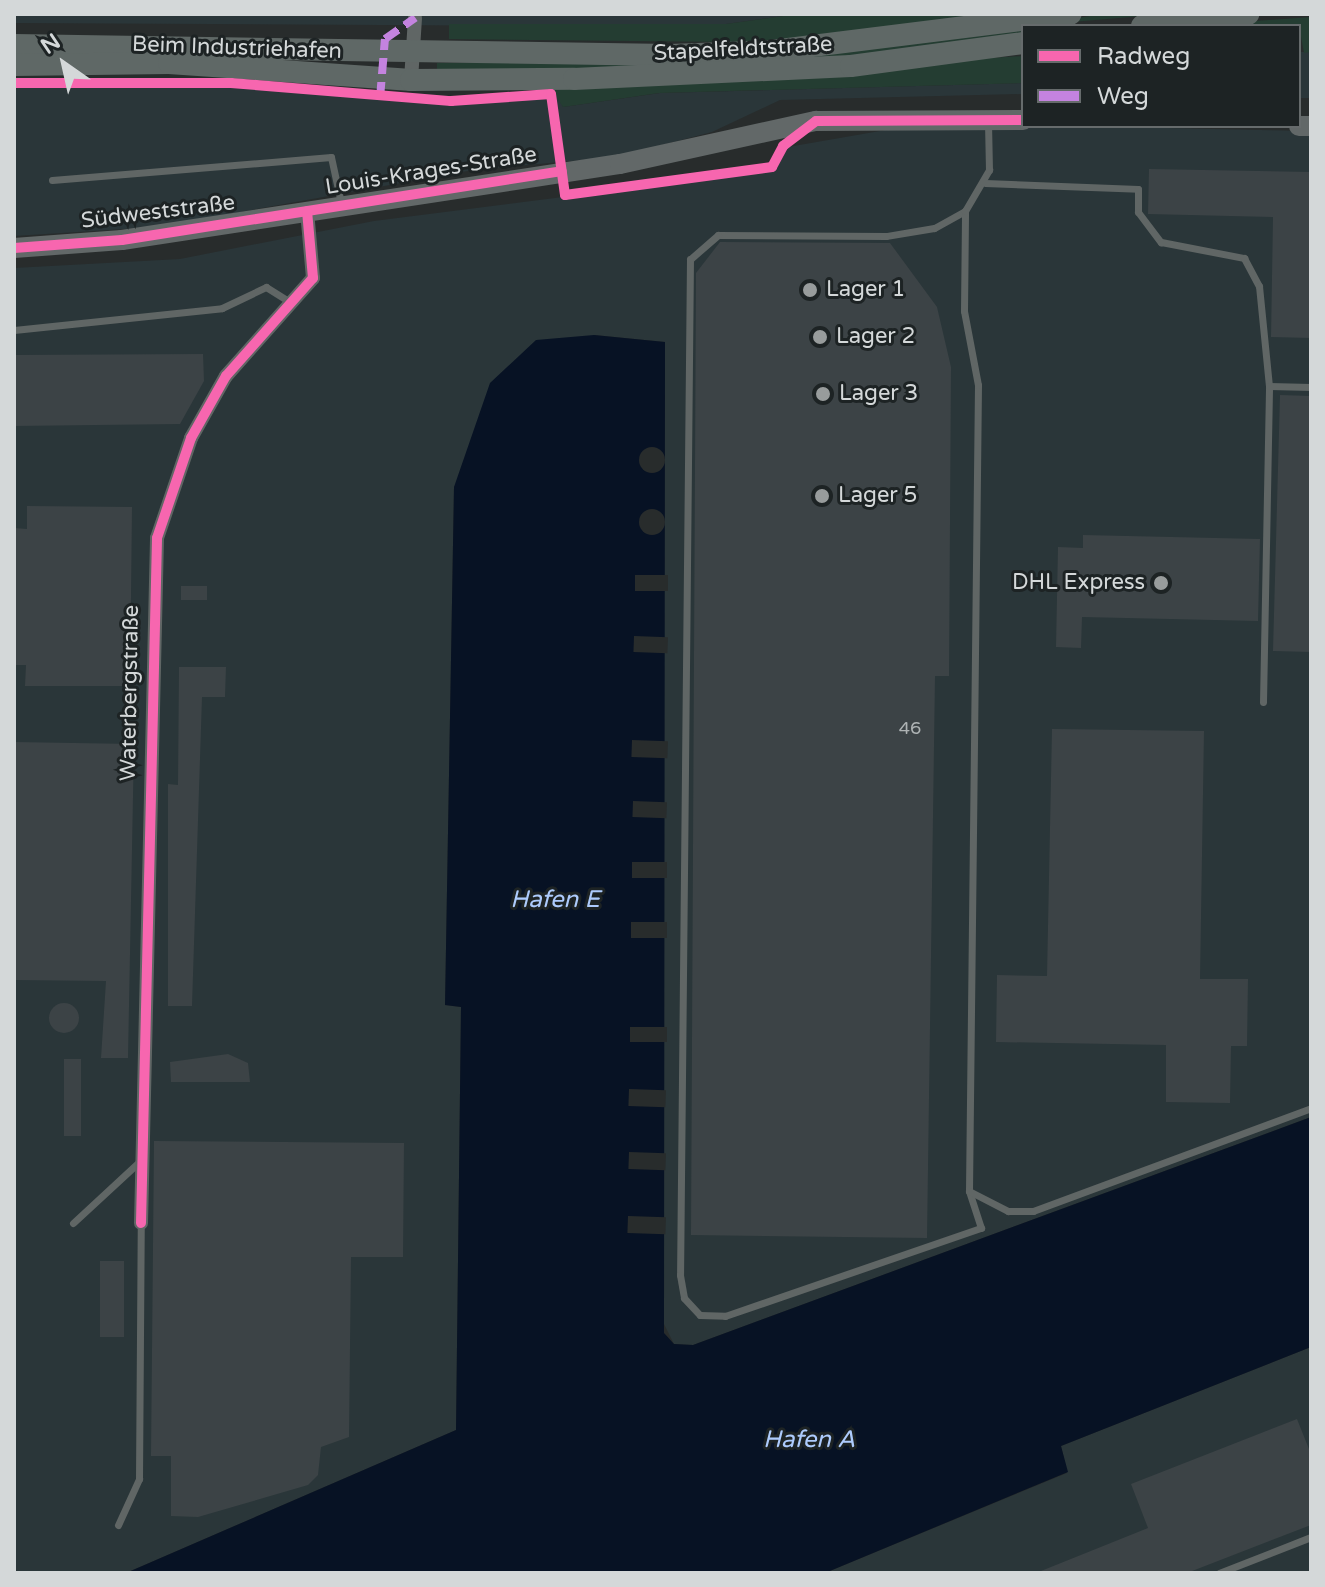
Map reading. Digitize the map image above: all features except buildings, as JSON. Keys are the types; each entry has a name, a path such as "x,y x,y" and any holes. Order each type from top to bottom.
{"main road":[{"name":"Stapelfeldtstraße","path":"413,54 772,51 1071,14"},
{"path":"1160,24 1248,14"},
{"name":"Stapelfeldtstraße","path":"411,80 712,76 1021,43"},
{"name":"Beim Industriehafen","path":"14,45 278,44 413,54"},
{"name":"Beim Industriehafen","path":"14,65 209,64 411,80"}],"street":[{"path":"411,80 415,18"},
{"name":"Louis-Krages-Straße","path":"307,211 620,164 816,121 1021,120"},
{"name":"Südweststraße","path":"14,248 122,240 307,211"},
{"name":"Waterbergstraße","path":"141,1223 157,538 191,438 226,376 313,278 307,211"}],"lane":[{"path":"965,211 964,311 978,385 969,1191 981,1228 725,1316 700,1315 684,1298 690,259 718,235 886,236 934,228 965,211 985,183 988,119"},
{"path":"52,180 331,157 342,205"},
{"path":"985,183 1138,189 1138,212 1161,242 1244,258 1259,286 1269,386 1263,702"},
{"path":"14,330 222,308 266,287 292,303"},
{"path":"1269,386 1311,387"},
{"path":"969,1191 1008,1211 1033,1211 1311,1108"},
{"path":"73,1223 143,1158"},
{"path":"118,1525 139,1479 141,1223"},
{"path":"1219,1573 1311,1537"}],"shaded area":[{"path":"14,14 798,14 726,24 564,26 14,23"},
{"path":"1301,52 1311,52 1311,98 1301,98"},
{"path":"1021,83 1021,94 780,100 712,132 616,157 473,170 157,227 14,236 14,87 232,85 441,104 561,96 563,107 660,93"},
{"path":"926,123 1021,125 1021,128 1311,131 1311,1117 693,1345 674,1344 661,1318 665,342 594,335 454,487 445,1005 461,1007 456,1430 126,1573 14,1573 14,268 180,259 374,221 774,170 788,147"},
{"path":"1311,1347 1311,1573 825,1573 1067,1473 1061,1446"}],"green space":[{"path":"798,14 986,14 838,36 732,42 449,39 449,24 726,24"},
{"path":"1103,14 1167,14 1048,24 1037,24"},
{"path":"1311,17 1311,52 1304,53 1301,24 1215,24"},
{"path":"1021,26 1021,35 815,61 437,73 437,63 587,62"},
{"path":"1021,56 1021,83 659,93 563,107 550,87 514,92 549,85"}],"water":[{"path":"594,335 665,342 664,1333 674,1344 693,1345 1311,1117 1311,1347 1061,1446 1068,1472 825,1573 126,1573 456,1430 461,1007 445,1005 454,487 490,383 536,340"}],"pier":[{"path":"652,447 661,451 665,460 661,469 652,473 643,469 639,460 643,451"},
{"path":"652,509 661,513 665,522 661,531 652,535 643,531 639,522 643,513"},
{"path":"635,575 668,575 668,591 635,591"},
{"path":"634,636 668,637 667,653 633,652"},
{"path":"632,740 668,741 667,758 631,757"},
{"path":"633,801 667,802 666,818 632,817"},
{"path":"632,862 667,862 667,878 632,878"},
{"path":"631,922 667,922 667,938 631,938"},
{"path":"630,1027 667,1027 667,1042 630,1042"},
{"path":"629,1089 666,1090 665,1107 628,1106"},
{"path":"629,1152 666,1153 665,1170 628,1169"},
{"path":"628,1216 666,1217 665,1234 627,1233"}],"marked path":[{"path":"380,98 385,39 415,18"}],"cycle path":[{"path":"14,83 231,83 451,101 551,94 565,195 772,167 783,146 816,121 1021,120"},
{"path":"14,248 122,240 562,171"},
{"path":"141,1223 157,538 191,438 226,376 313,278 307,211"}],"place":[{"name":"Lager 1","path":"810,290"},
{"name":"Lager 2","path":"820,337"},
{"name":"Lager 3","path":"823,394"},
{"name":"Lager 5","path":"822,496"},
{"name":"DHL Express","path":"1161,583"}],"water label":[{"name":"Hafen E","path":"555,900"},
{"name":"Hafen A","path":"809,1440"}]}
